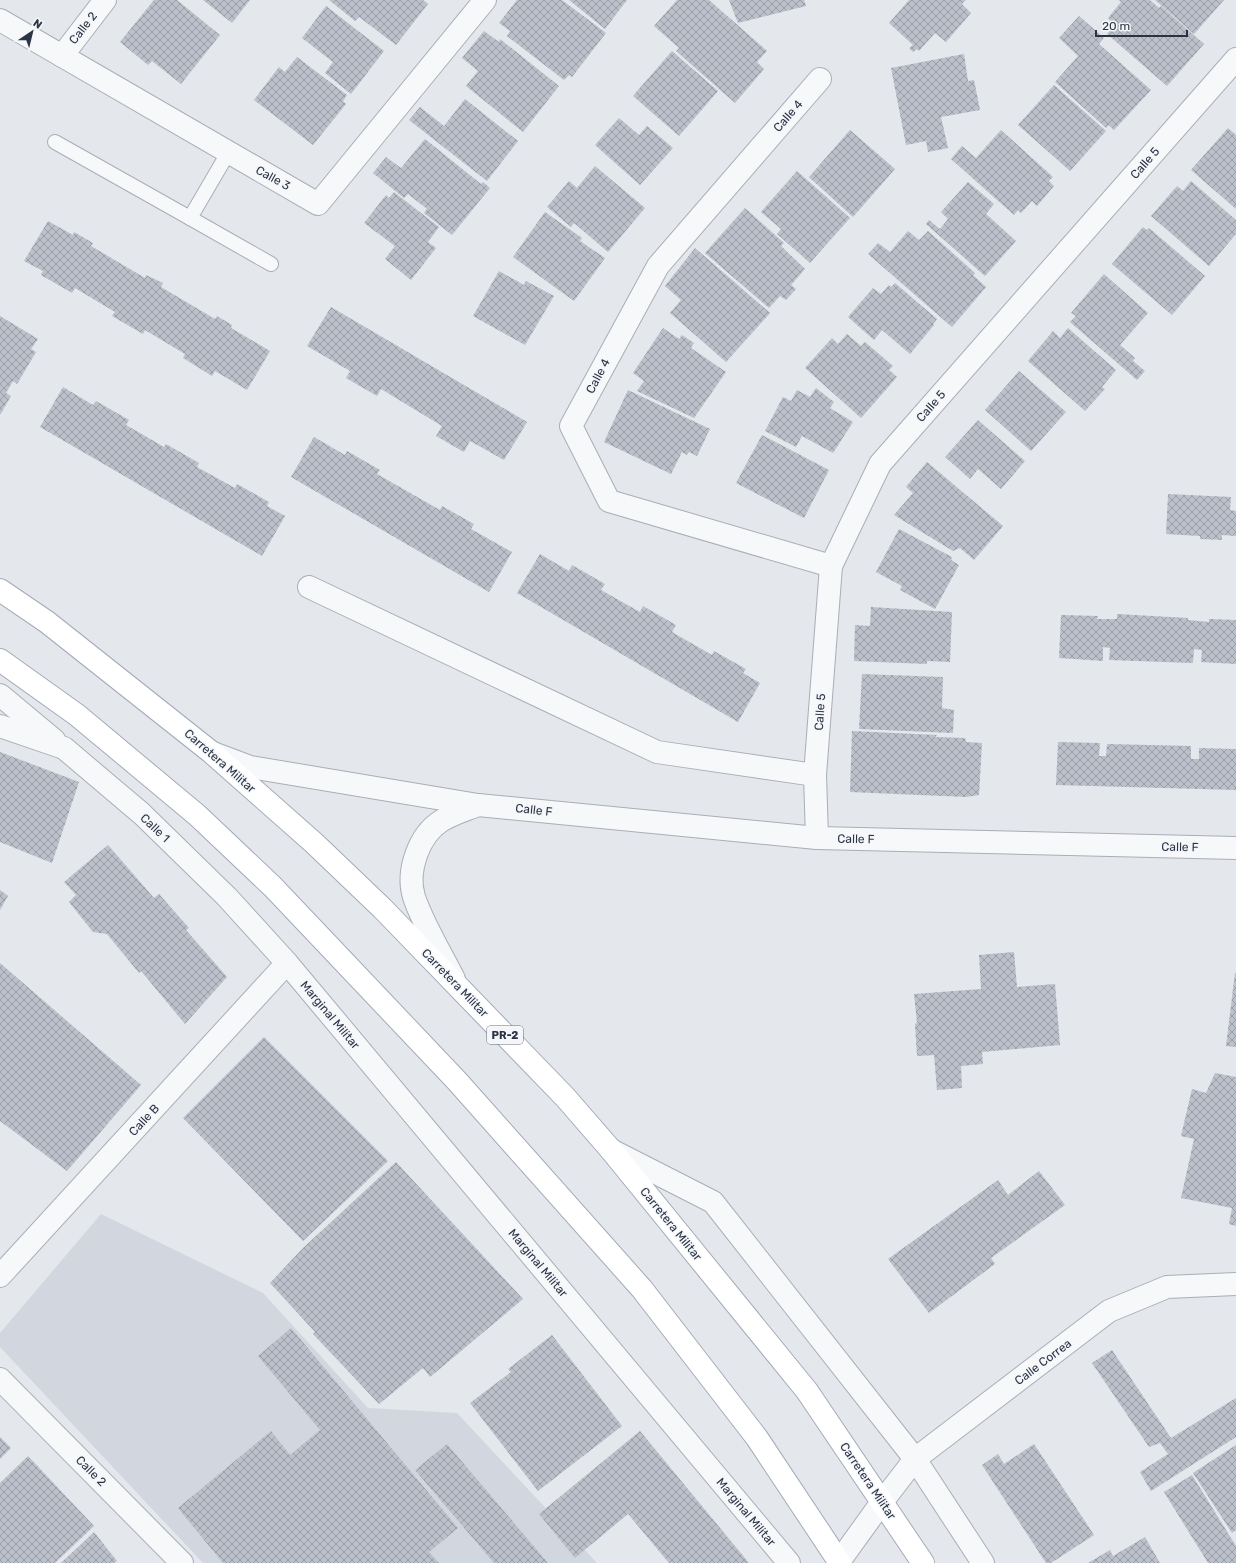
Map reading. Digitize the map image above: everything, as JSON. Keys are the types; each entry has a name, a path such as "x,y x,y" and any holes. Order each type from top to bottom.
{"main road":[{"name":"Carretera Militar","path":"0,590 47,622 211,752 314,843 382,908 565,1097 611,1150 807,1391 923,1563"},
{"path":"0,660 77,715 197,816 274,887 458,1081 642,1289 757,1438 839,1563"}],"street":[{"name":"Calle 2","path":"62,56 105,0"},
{"name":"Calle 3","path":"0,20 318,204 485,0"},
{"name":"Calle 5","path":"817,838 815,775 831,566 880,464 1236,59"},
{"name":"Calle 4","path":"820,79 658,266 571,426 610,501 831,566"},
{"path":"309,587 657,752 815,775"},
{"path":"0,695 64,748"},
{"name":"Calle 1","path":"0,726 64,748 142,814 227,897 287,963"},
{"name":"Calle F","path":"211,752 250,767 478,805 817,838 1236,848"},
{"path":"456,984 414,896 412,880 414,859 423,839 441,821 478,805"},
{"name":"Calle B","path":"0,1276 287,963"},
{"name":"Marginal Militar","path":"287,963 789,1563"},
{"path":"611,1150 713,1202 915,1459 983,1563"},
{"name":"Calle Correa","path":"839,1563 882,1502 915,1459 1109,1311 1167,1287 1236,1284"},
{"name":"Calle 2","path":"0,1379 182,1563"}],"lane":[{"path":"55,142 271,264"},
{"path":"190,218 228,153"}],"shaded area":[{"path":"101,1214 263,1293 368,1408 457,1413 597,1563 203,1563 0,1347 0,1333"}],"building":[{"path":"154,0 177,0 220,35 181,84 152,61 148,65 120,42"},
{"path":"203,0 250,0 232,23"},
{"path":"329,0 423,0 428,4 396,45 359,17 355,21"},
{"path":"517,0 562,0 606,33 572,77 569,75 564,80 507,36 510,31 499,23"},
{"path":"569,0 627,0 605,29"},
{"path":"677,0 709,0 767,51 757,62 764,69 735,103 676,51 679,48 654,26"},
{"path":"729,0 804,0 806,6 738,23"},
{"path":"909,0 966,0 962,4 971,13 946,42 935,33 919,51 917,49 913,52 909,48 913,45 889,23"},
{"path":"1119,0 1150,0 1159,8 1161,6 1204,44 1167,86 1107,34 1115,25 1108,18 1121,2"},
{"path":"1155,0 1224,0 1194,34"},
{"path":"326,6 384,51 351,94 325,73 333,62 302,38"},
{"path":"1079,16 1104,38 1099,44 1151,90 1114,130 1109,125 1106,128 1055,82 1078,56 1059,38"},
{"path":"484,31 499,42 500,39 559,86 523,132 466,86 478,71 462,58"},
{"path":"672,51 718,91 679,136 633,96"},
{"path":"964,54 968,81 974,80 980,110 941,117 948,148 928,152 926,141 906,145 891,68"},
{"path":"297,57 347,95 343,101 346,104 313,145 254,100 279,67 285,72"},
{"path":"1054,85 1106,131 1070,171 1018,125"},
{"path":"465,99 518,141 487,181 409,120 420,107 444,126"},
{"path":"619,118 639,135 647,126 673,148 640,185 595,145"},
{"path":"1228,128 1236,135 1236,209 1191,170"},
{"path":"850,130 895,169 853,217 809,177"},
{"path":"1001,130 1053,177 1049,181 1054,186 1037,206 1032,201 1021,213 1018,210 1014,215 951,159 962,146 976,158"},
{"path":"425,139 481,184 483,182 490,188 452,235 424,213 427,209 408,194 404,198 373,173 386,157 401,168"},
{"path":"595,166 645,208 608,252 574,223 571,227 547,207 569,181 577,188"},
{"path":"797,171 850,218 810,263 777,234 781,229 761,212"},
{"path":"1191,181 1236,220 1236,234 1209,266 1151,216 1177,186 1183,191"},
{"path":"968,182 994,204 986,214 1016,241 985,276 926,224 929,220 940,229 948,219 941,212"},
{"path":"394,192 439,227 428,242 436,248 411,280 385,259 395,246 364,223 386,195 389,198"},
{"path":"745,208 784,243 781,246 805,269 791,285 796,289 786,300 780,296 769,308 705,253"},
{"path":"545,212 582,238 580,241 605,258 574,301 513,257"},
{"path":"48,221 73,235 74,232 93,243 91,246 145,278 146,275 163,283 161,287 215,319 217,316 232,325 231,328 270,351 247,390 215,371 212,376 183,358 185,354 145,330 143,334 112,316 115,312 75,288 72,293 41,275 43,271 24,261"},
{"path":"1143,227 1147,230 1149,228 1205,276 1172,315 1112,264"},
{"path":"908,231 919,240 928,231 975,273 973,275 986,287 952,327 868,254 878,243 890,252"},
{"path":"695,248 770,313 726,362 670,313 681,300 665,286"},
{"path":"499,271 524,285 526,281 554,296 525,345 473,316"},
{"path":"1104,274 1148,313 1120,345 1135,358 1133,361 1145,371 1137,380 1070,322 1076,316 1071,313"},
{"path":"895,283 937,319 933,324 934,325 910,354 882,330 874,340 848,317 873,288 881,294 889,285 891,287"},
{"path":"331,307 527,422 504,460 470,441 464,452 436,436 442,426 381,389 377,396 346,378 350,371 307,346"},
{"path":"0,316 38,339 31,349 36,352 17,384 13,381 6,393 11,396 0,415"},
{"path":"663,328 679,339 682,335 694,343 691,348 726,372 694,418 637,391 644,381 633,373"},
{"path":"1068,328 1116,370 1102,387 1105,389 1085,411 1028,361 1053,331 1060,338"},
{"path":"847,334 861,346 865,342 893,366 889,370 897,377 861,418 805,368 832,338 838,344"},
{"path":"1019,371 1066,412 1031,451 985,410"},
{"path":"63,387 93,405 96,401 129,420 126,425 164,447 166,444 199,463 197,467 235,488 237,484 269,502 267,506 285,516 262,556 40,427"},
{"path":"816,388 834,402 830,408 853,422 833,453 802,436 796,447 765,431 783,397 791,401 797,390 810,397"},
{"path":"628,390 710,429 697,456 689,452 687,455 682,452 671,474 604,442"},
{"path":"978,420 1025,461 1001,489 978,469 970,479 945,457"},
{"path":"762,435 829,470 804,518 736,483"},
{"path":"314,437 345,455 347,451 380,470 377,474 440,510 442,506 474,524 471,529 512,552 489,592 291,477"},
{"path":"927,462 1003,526 974,560 960,548 953,551 894,515 913,493 906,487"},
{"path":"1168,494 1231,497 1230,510 1236,511 1236,536 1222,535 1222,540 1200,539 1200,536 1166,534"},
{"path":"899,529 952,557 951,560 959,565 935,609 900,590 902,586 876,572"},
{"path":"540,554 569,571 572,565 605,584 601,590 640,612 643,606 676,625 672,632 712,655 714,651 746,669 743,673 760,683 738,722 517,593"},
{"path":"871,607 952,612 950,662 927,661 927,664 854,661 855,625 870,626"},
{"path":"1117,614 1188,618 1188,620 1209,622 1209,619 1236,620 1236,664 1201,662 1202,650 1194,649 1193,663 1109,660 1110,648 1103,647 1103,661 1059,658 1061,615 1098,616 1097,619 1117,619"},
{"path":"862,674 943,677 942,708 954,710 953,733 859,729"},
{"path":"852,731 937,735 935,737 965,738 966,742 982,743 979,795 966,797 850,792"},
{"path":"1058,742 1100,743 1099,756 1106,756 1107,744 1191,746 1191,759 1199,759 1199,748 1236,749 1236,790 1056,785"},
{"path":"0,752 79,782 52,863 0,842"},
{"path":"108,845 154,898 159,894 189,928 186,930 227,977 185,1024 141,971 139,973 107,934 93,932 69,902 76,895 64,882"},
{"path":"0,890 8,896 0,910"},
{"path":"1014,952 1017,987 1055,984 1060,1045 982,1052 983,1064 961,1066 962,1088 937,1090 934,1055 917,1056 915,1024 917,1023 914,994 981,989 979,955"},
{"path":"0,963 141,1085 67,1171 0,1121"},
{"path":"1236,973 1236,1047 1226,1046"},
{"path":"264,1037 388,1161 303,1241 183,1118"},
{"path":"1215,1073 1236,1077 1236,1226 1229,1224 1232,1208 1181,1198 1194,1139 1181,1136 1192,1089 1206,1093"},
{"path":"396,1162 523,1299 430,1377 423,1368 379,1404 313,1334 315,1332 270,1283 303,1248"},
{"path":"1039,1171 1065,1205 991,1258 995,1264 929,1313 888,1259 998,1180 1008,1195"},
{"path":"291,1328 458,1528 429,1552 439,1563 223,1563 178,1508 271,1431 290,1455 320,1430 258,1356"},
{"path":"552,1335 622,1426 538,1491 470,1403 511,1372 508,1369"},
{"path":"1112,1350 1171,1438 1236,1398 1236,1437 1151,1491 1140,1472 1168,1454 1160,1443 1149,1447 1092,1363"},
{"path":"640,1431 749,1563 669,1563 628,1514 575,1558 539,1514"},
{"path":"0,1437 11,1448 0,1459"},
{"path":"447,1444 548,1563 494,1563 415,1470"},
{"path":"1034,1444 1094,1535 1051,1563 1046,1563 982,1465 998,1454 1004,1464"},
{"path":"1236,1445 1236,1530 1232,1533 1193,1473"},
{"path":"28,1456 94,1526 55,1563 0,1563 0,1483"},
{"path":"1192,1475 1236,1546 1236,1563 1208,1563 1164,1492"},
{"path":"94,1532 117,1561 114,1563 61,1563"},
{"path":"1145,1537 1160,1563 1088,1563 1110,1550 1113,1556"}]}
